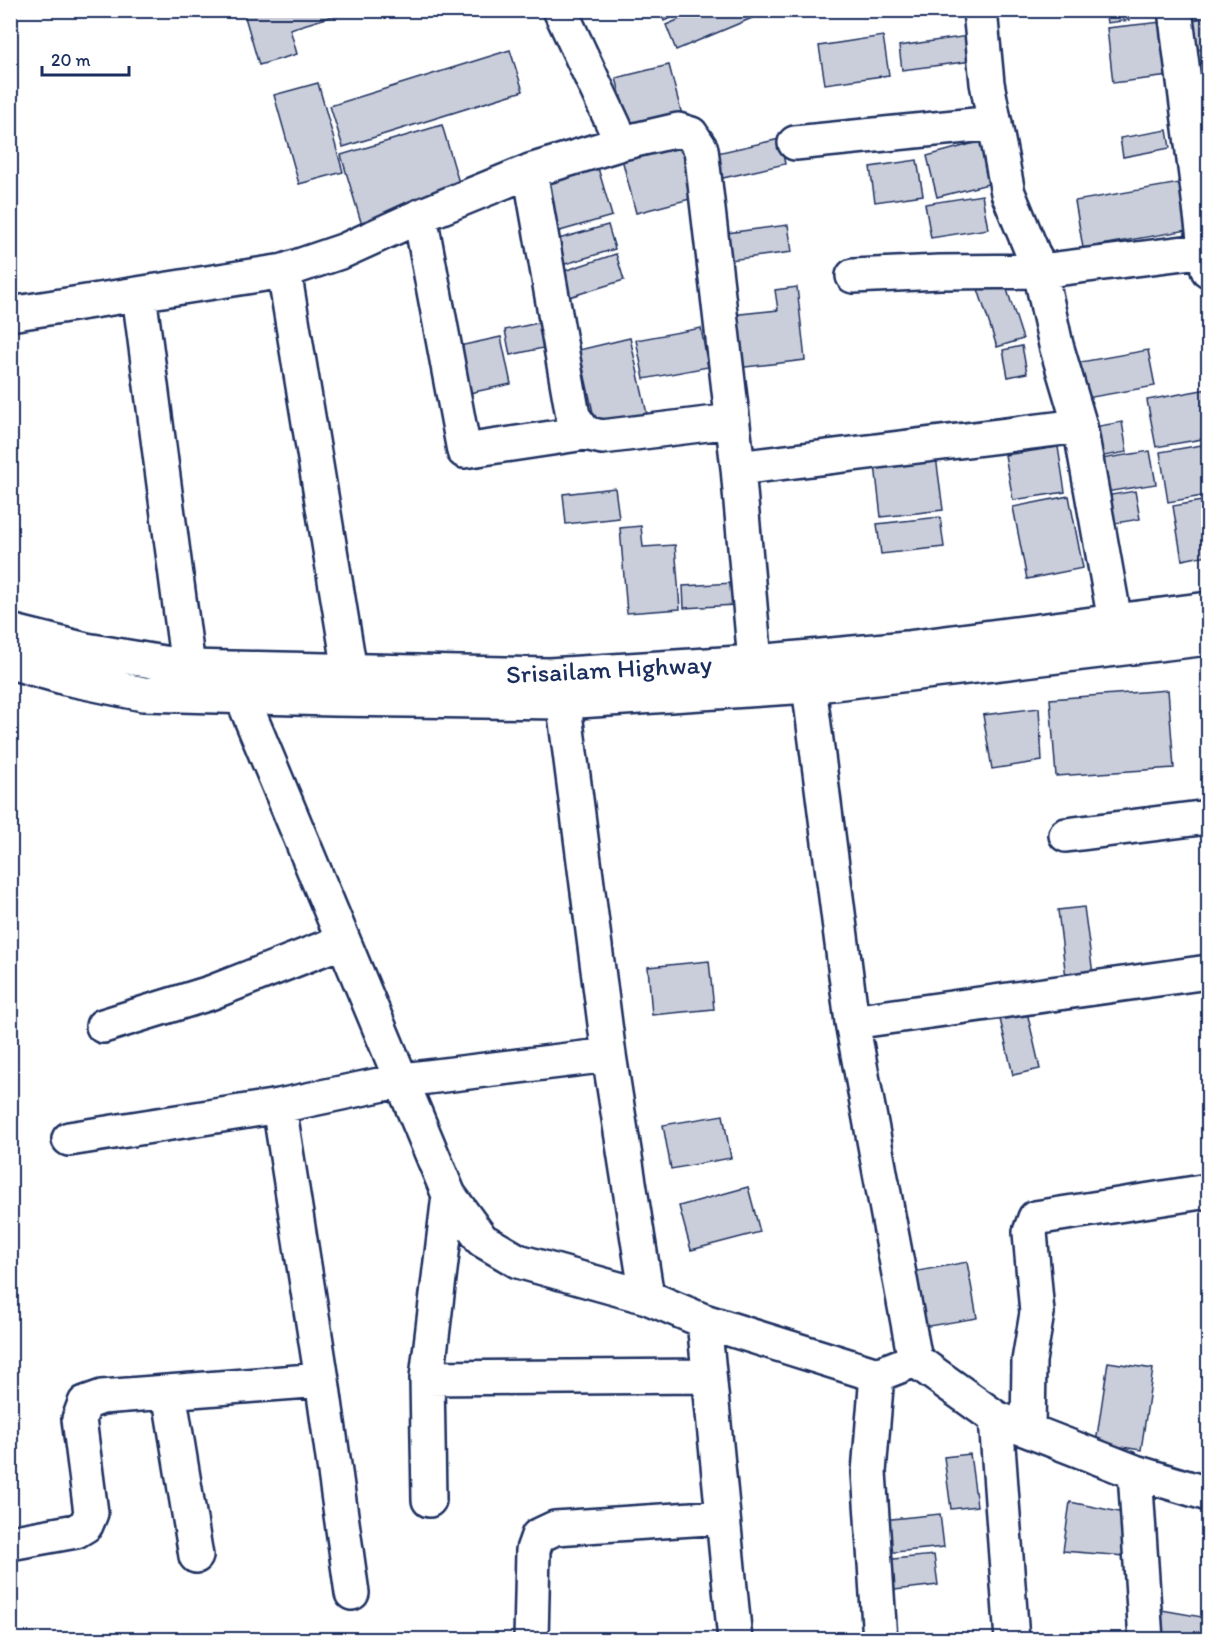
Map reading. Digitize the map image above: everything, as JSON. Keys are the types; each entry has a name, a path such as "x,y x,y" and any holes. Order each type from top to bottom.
{"main road":[{"path":"560,10 622,144"},
{"path":"980,10 987,83 1008,193 1040,271 1056,345 1080,426 1115,621"},
{"path":"853,276 1040,271 1207,257 1175,10"},
{"path":"795,143 994,123"},
{"path":"10,314 284,271 343,251 420,216 530,171 678,130 691,134 701,149 738,468 754,662"},
{"path":"530,171 573,416 585,433"},
{"path":"420,216 464,451 585,433 602,437 732,421"},
{"path":"284,271 350,671"},
{"path":"140,294 188,667"},
{"path":"738,468 1080,426"},
{"name":"Srisailam Highway","path":"10,631 86,651 188,667 350,671 561,688 754,662 907,648 1209,609"},
{"name":"Srisailam Highway","path":"10,662 66,678 143,693 242,697 561,688 809,686 1209,638"},
{"path":"809,686 852,1022 915,1360 996,1418 1135,1472 1209,1494"},
{"path":"561,688 609,1055 647,1297"},
{"path":"242,697 403,1080 449,1196 482,1240 518,1261 647,1297 704,1321 877,1375 915,1360"},
{"path":"1066,835 1209,817"},
{"path":"103,1026 210,993 343,941"},
{"path":"852,1022 1209,972"},
{"path":"69,1139 279,1106 403,1080 609,1055"},
{"path":"279,1106 322,1380 352,1593"},
{"path":"1028,1430 1029,1361 1037,1313 1030,1232 1035,1218 1209,1191"},
{"path":"429,1500 428,1378 449,1196"},
{"path":"704,1321 735,1640"},
{"path":"877,1375 869,1472 880,1640"},
{"path":"428,1378 709,1376"},
{"path":"10,1543 76,1532 86,1525 91,1513 79,1419 85,1403 102,1397 322,1380"},
{"path":"169,1392 196,1556"},
{"path":"996,1418 1012,1640"},
{"path":"1135,1472 1146,1640"},
{"path":"531,1640 533,1550 538,1536 555,1528 723,1517"}],"building":[{"path":"243,10 353,10 290,29 297,54 259,65"},
{"path":"660,10 690,10 664,21"},
{"path":"701,10 748,10 752,18 676,50 666,25"},
{"path":"1105,10 1128,10 1129,20 1107,23"},
{"path":"1208,17 1208,48 1188,52 1183,22"},
{"path":"1171,21 1177,75 1113,83 1107,28"},
{"path":"883,36 889,75 825,84 819,46"},
{"path":"968,36 972,61 902,70 899,46"},
{"path":"510,50 523,91 343,147 330,106"},
{"path":"669,65 683,119 630,132 616,78"},
{"path":"1208,67 1208,123 1200,124 1191,70"},
{"path":"318,83 343,172 299,184 274,95"},
{"path":"442,125 462,193 361,222 341,155"},
{"path":"1167,130 1170,148 1123,157 1120,138"},
{"path":"681,139 690,199 636,213 621,155"},
{"path":"780,139 785,164 714,180 708,155"},
{"path":"982,141 992,183 937,197 927,156"},
{"path":"917,160 923,195 875,202 870,167"},
{"path":"596,161 612,216 553,233 537,178"},
{"path":"1185,182 1194,229 1083,248 1075,201"},
{"path":"982,195 988,229 931,238 925,204"},
{"path":"608,225 615,249 562,265 555,240"},
{"path":"788,225 792,252 722,261 719,234"},
{"path":"616,254 624,280 566,298 558,273"},
{"path":"1002,274 1023,339 997,347 976,283"},
{"path":"797,287 805,360 737,368 731,315 778,310 775,290"},
{"path":"552,320 557,345 510,355 505,330"},
{"path":"701,328 708,367 644,379 636,340"},
{"path":"501,337 511,384 460,395 450,348"},
{"path":"630,338 647,414 596,426 579,350"},
{"path":"1022,346 1027,373 1008,377 1003,350"},
{"path":"1148,350 1155,386 1081,399 1075,363"},
{"path":"1208,389 1208,438 1156,447 1147,400"},
{"path":"1122,422 1127,452 1093,458 1088,428"},
{"path":"1208,444 1208,495 1168,502 1160,452"},
{"path":"1058,447 1065,492 1013,500 1005,455"},
{"path":"935,449 943,510 881,517 874,456"},
{"path":"1150,451 1156,484 1106,492 1101,459"},
{"path":"615,488 619,518 566,524 563,494"},
{"path":"1135,491 1140,519 1110,524 1105,496"},
{"path":"1069,496 1083,568 1027,579 1013,507"},
{"path":"1208,500 1208,555 1182,560 1173,506"},
{"path":"940,517 944,547 881,554 877,524"},
{"path":"641,526 643,547 675,545 680,609 627,613 620,528"},
{"path":"733,583 735,605 684,608 683,586"},
{"path":"1168,690 1174,768 1056,776 1050,699"},
{"path":"1039,708 1042,761 992,769 983,715"},
{"path":"1084,907 1093,974 1066,978 1058,910"},
{"path":"709,961 714,1009 652,1015 648,967"},
{"path":"1027,1012 1040,1069 1013,1075 1000,1019"},
{"path":"723,1115 731,1158 671,1169 663,1125"},
{"path":"748,1187 760,1232 691,1250 679,1206"},
{"path":"967,1262 977,1318 917,1328 907,1273"},
{"path":"1108,1362 1153,1369 1141,1450 1096,1443"},
{"path":"970,1454 977,1506 951,1509 944,1457"},
{"path":"1070,1502 1129,1514 1125,1556 1063,1551"},
{"path":"940,1514 944,1547 885,1553 882,1520"},
{"path":"934,1555 938,1585 886,1591 883,1560"},
{"path":"1156,1609 1208,1618 1205,1640 1156,1640"}]}
